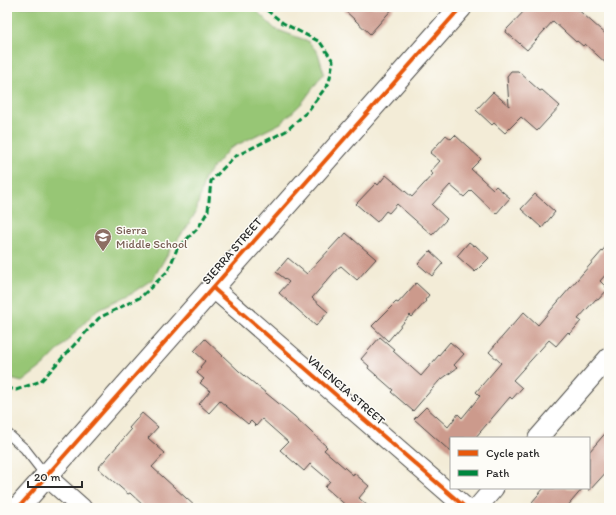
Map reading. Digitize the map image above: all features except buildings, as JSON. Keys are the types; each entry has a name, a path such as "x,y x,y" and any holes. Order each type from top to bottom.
{"street":[{"name":"SIERRA STREET","path":"18,508 461,7"},
{"name":"VALENCIA STREET","path":"212,288 466,508"},
{"path":"539,437 609,357"},
{"path":"46,476 82,508"},
{"path":"477,508 493,489"}],"lane":[{"path":"7,433 25,449 46,476"}],"green space":[{"name":"Sierra Middle School","path":"7,7 253,7 275,29 308,41 318,53 324,73 302,103 281,123 229,149 205,177 196,212 170,250 153,279 132,293 97,310 44,365 22,382 7,378"}],"marked path":[{"path":"7,388 16,390 41,381 99,318 141,297 168,271 177,249 198,228 208,211 211,181 234,157 286,131 307,112 329,83 333,61 320,42 283,23 263,7"}],"cycle path":[{"path":"18,508 461,7"},
{"path":"213,288 466,508"}],"place":[{"name":"Sierra Middle School","path":"103,252"}]}
